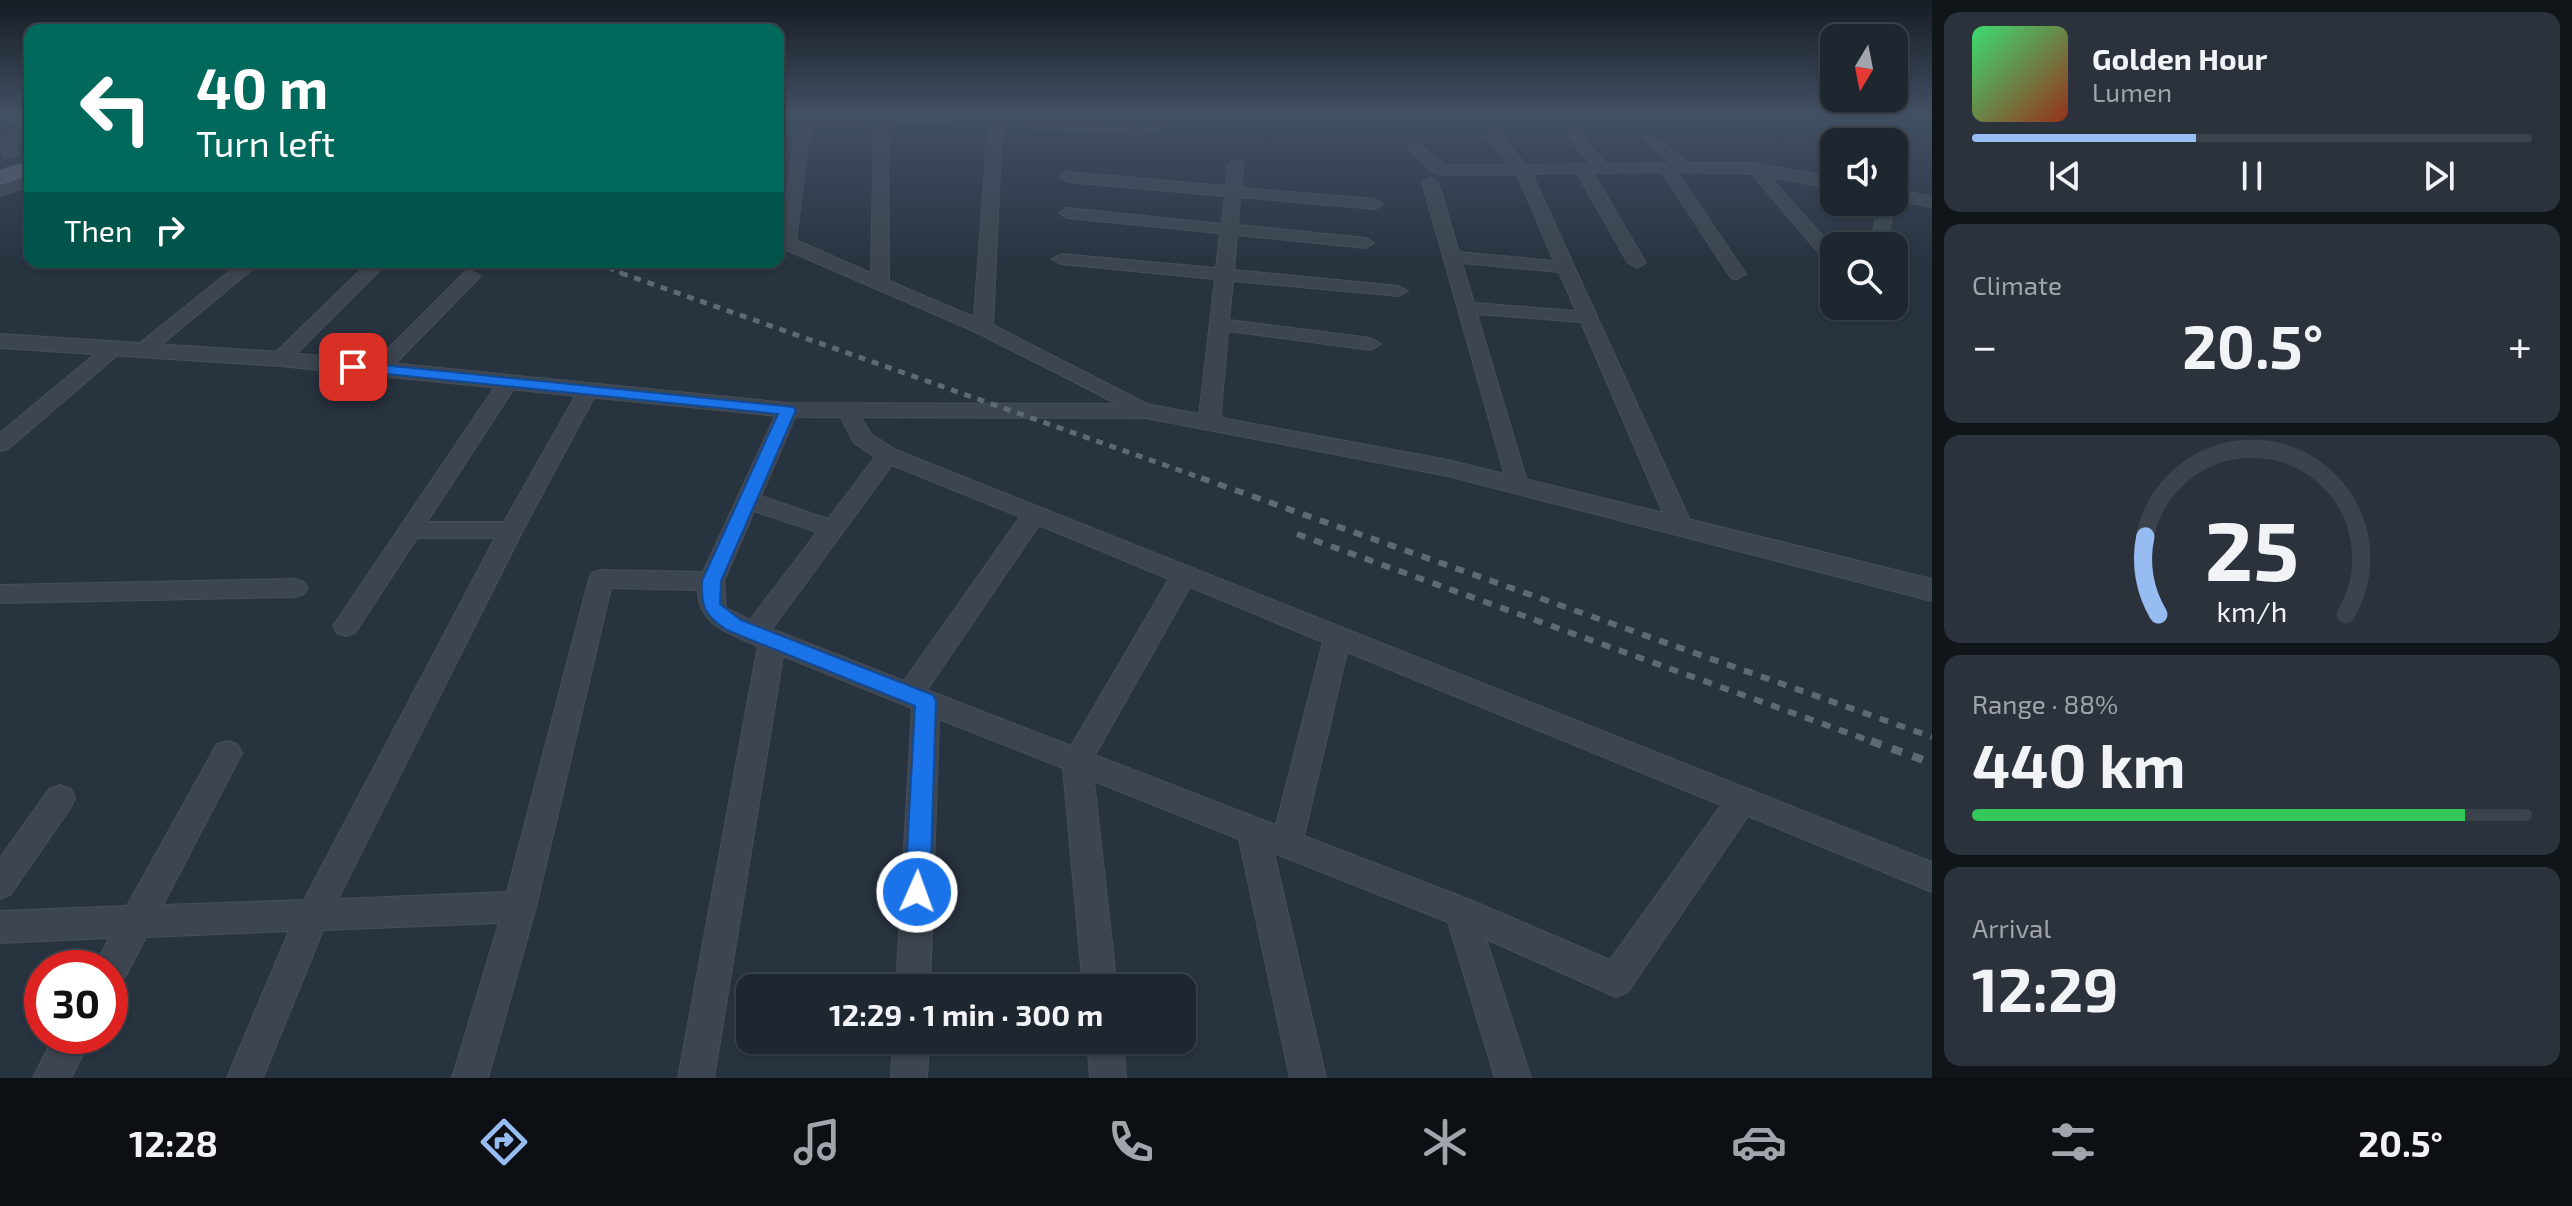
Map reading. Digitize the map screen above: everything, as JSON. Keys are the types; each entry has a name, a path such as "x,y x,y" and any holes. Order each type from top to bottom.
{"main road":[{"path":"0,178 24,170"}],"street":[{"path":"799,163 790,245 983,328 1146,411"},
{"path":"880,285 881,163"},
{"path":"983,328 993,163"},
{"path":"1431,163 1443,170 1684,166 1755,168 1820,180"},
{"path":"1517,163 1681,527"},
{"path":"1597,163 1601,168"},
{"path":"1681,163 1684,166"},
{"path":"1209,424 1236,164"},
{"path":"1666,167 1737,274"},
{"path":"1582,168 1637,263"},
{"path":"1755,168 1820,244"},
{"path":"1067,177 1375,204"},
{"path":"0,191 24,182"},
{"path":"1430,182 1517,485"},
{"path":"1908,197 1932,202"},
{"path":"1067,213 1366,243"},
{"path":"1452,257 1565,267"},
{"path":"1061,259 1399,291"},
{"path":"143,350 245,268"},
{"path":"280,359 373,268"},
{"path":"379,369 471,276"},
{"path":"1467,308 1587,317"},
{"path":"1220,324 1371,344"},
{"path":"2,343 280,359 788,410 1146,411 1448,468 1932,590"},
{"path":"0,444 114,348"},
{"path":"346,626 508,382"},
{"path":"245,1078 313,915 511,530 588,390"},
{"path":"788,410 711,581 711,604 717,615 763,637 1461,912 1616,980 1741,802"},
{"path":"847,410 862,438 888,455 1932,877"},
{"path":"696,1078 763,637 833,529 888,455"},
{"path":"747,500 833,529"},
{"path":"913,974 918,698 1035,514"},
{"path":"410,530 511,530"},
{"path":"1099,974 1077,761 1184,575"},
{"path":"470,1078 520,907 601,579 711,581"},
{"path":"0,594 295,588"},
{"path":"1287,843 1337,637"},
{"path":"121,950 227,753"},
{"path":"0,884 60,798"},
{"path":"1253,830 1308,1078"},
{"path":"0,927 520,907"},
{"path":"1461,912 1513,1078"},
{"path":"51,1078 64,1054"},
{"path":"909,1078 910,1054"},
{"path":"1106,1054 1108,1078"}],"railway":[{"path":"608,268 627,275"},
{"path":"621,273 1207,480"},
{"path":"1201,478 1932,737"},
{"path":"1297,534 1876,743"},
{"path":"1871,741 1932,763"}],"route":[{"path":"353,367 788,410 711,581 711,604 717,615 734,625 926,701 917,892"}]}
